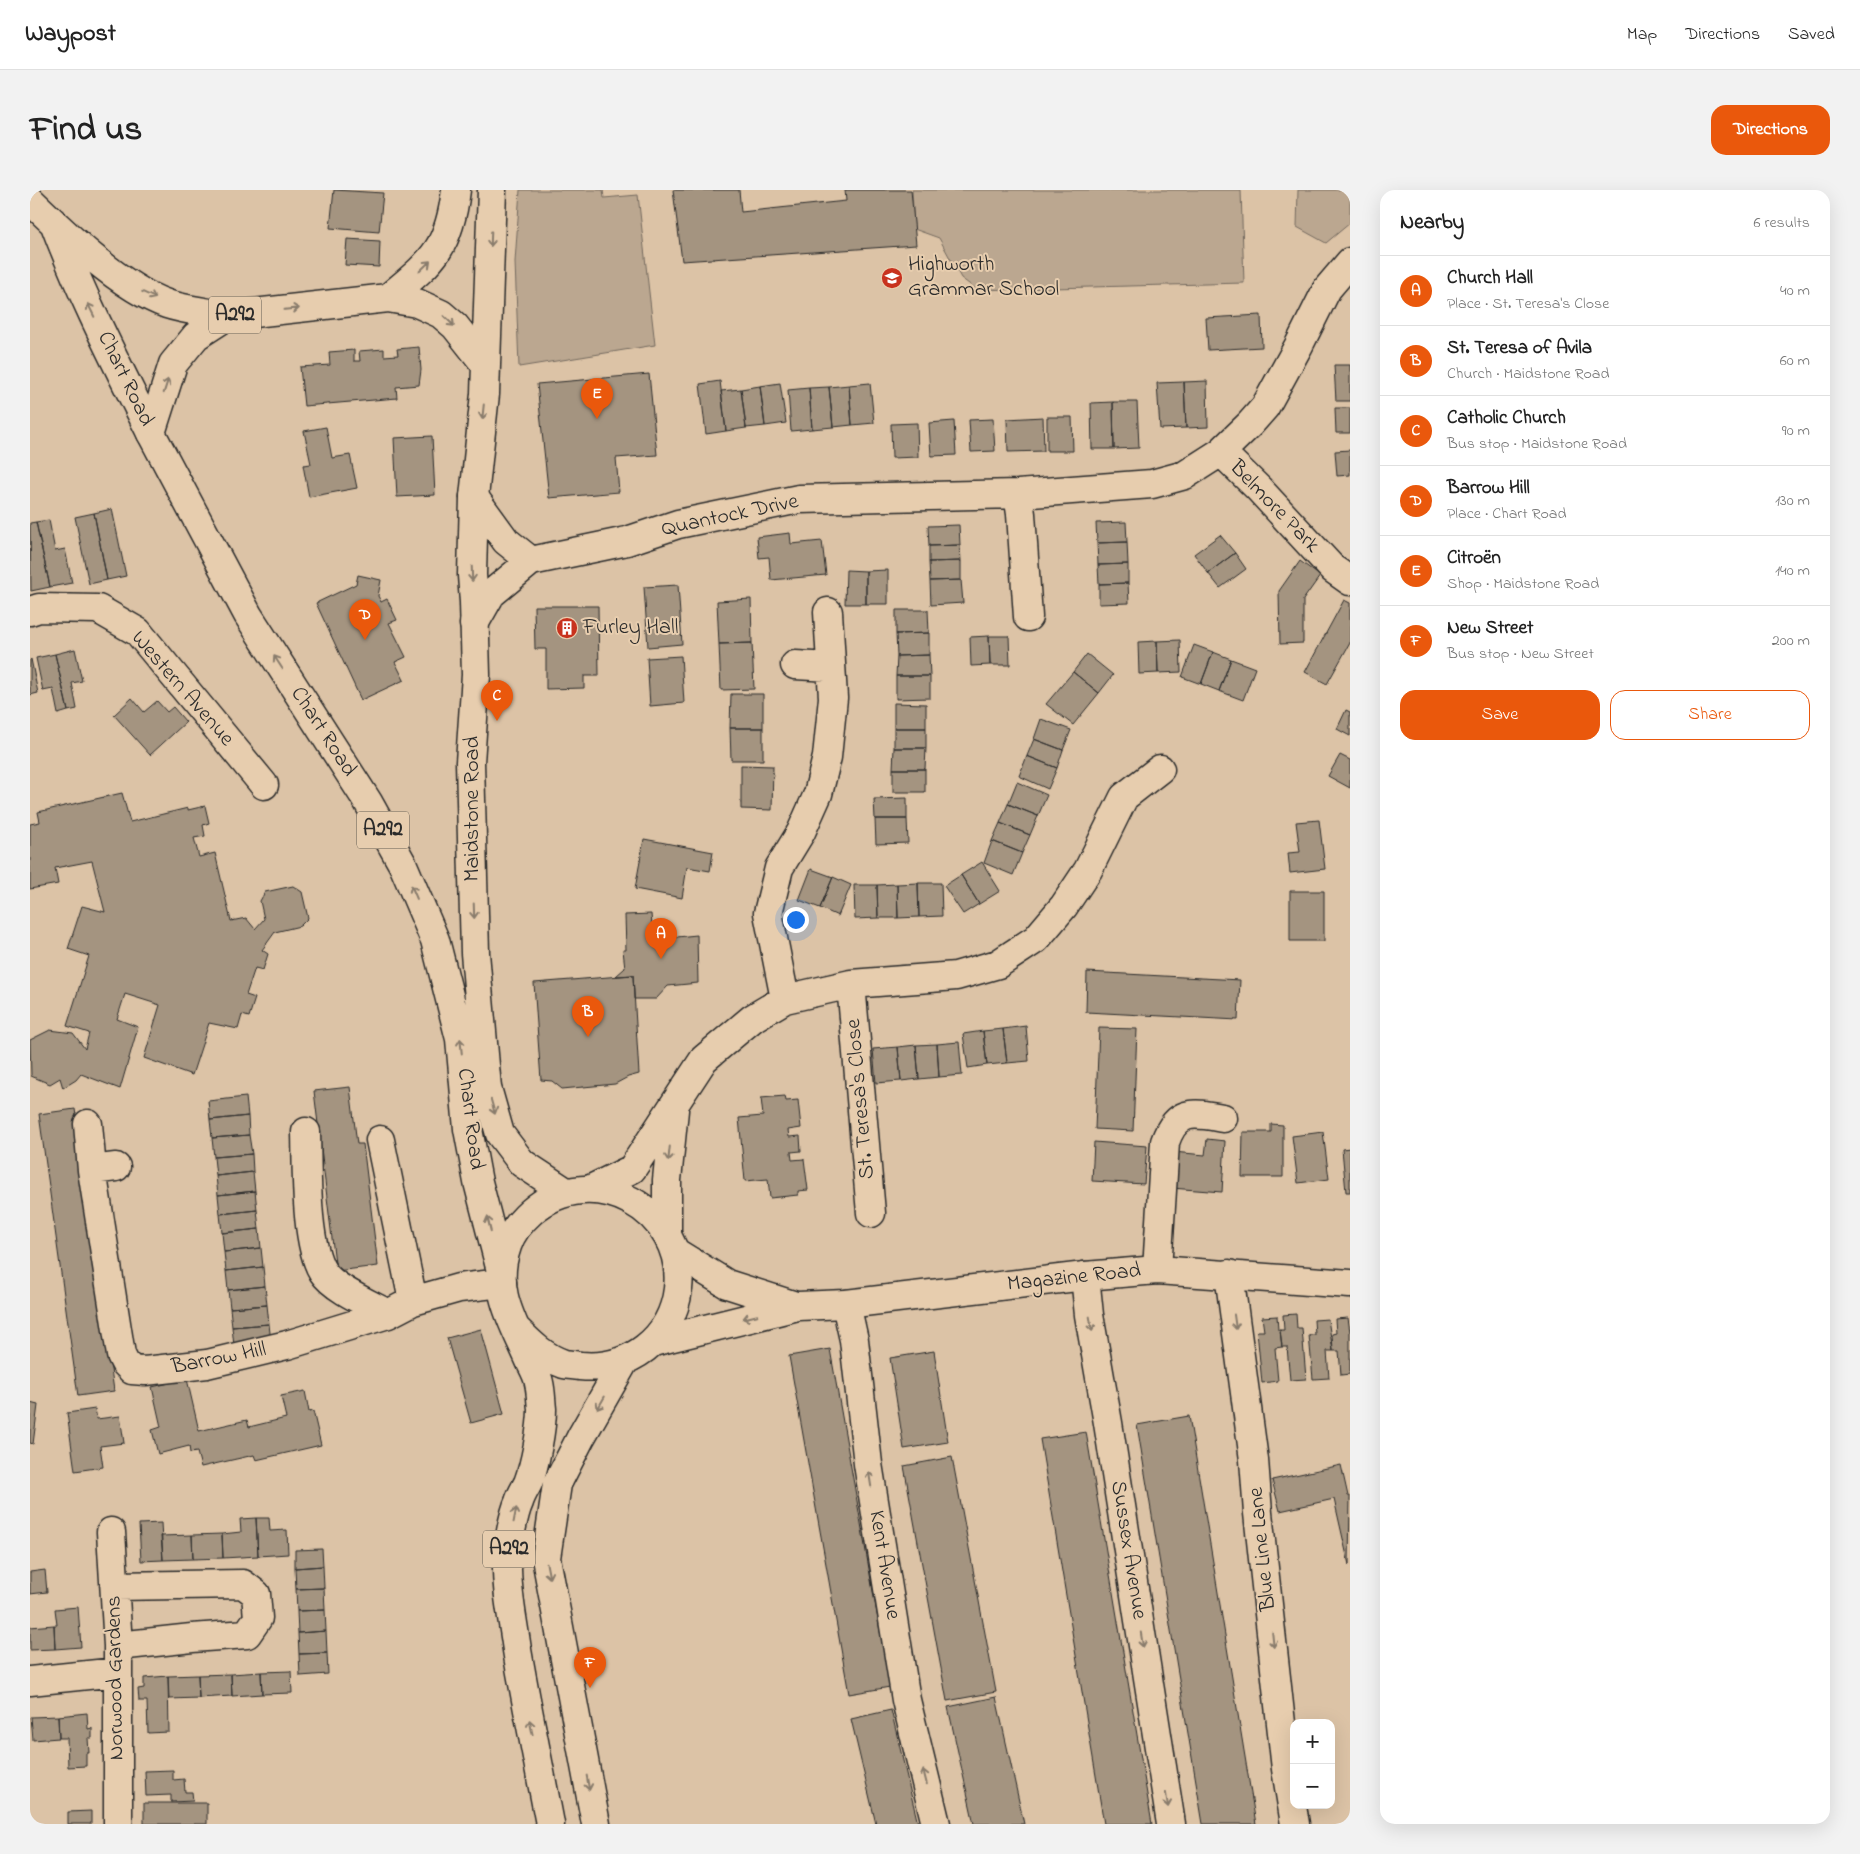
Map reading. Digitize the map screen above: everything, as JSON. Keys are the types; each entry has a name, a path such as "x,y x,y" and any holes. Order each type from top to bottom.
{"street":[{"path":"388,298 427,266 441,247 453,216 456,190"},
{"name":"Maidstone Road","path":"492,190 485,394 474,496 472,575 476,675 470,762 475,953 488,1088 500,1134 522,1163 578,1191"},
{"name":"Chart Road","path":"30,200 54,224 113,273 139,290 167,304 227,316"},
{"name":"Chart Road","path":"54,224 74,273 151,433 248,616 368,802 402,865 435,940 460,1039 468,1129 478,1182 501,1277"},
{"name":"Quantock Drive","path":"474,624 491,594 531,561 627,541 678,524 799,499 1018,494 1152,484 1185,475 1221,452 1265,407 1327,289 1350,262"},
{"name":"A292","path":"151,433 173,364 196,336 227,316 388,298 417,303 441,314 455,326 485,364"},
{"name":"Belmore Park","path":"1221,452 1259,489 1333,569 1350,581"},
{"path":"1018,494 1022,514 1028,617"},
{"path":"474,496 506,541 531,561"},
{"name":"Western Avenue","path":"30,611 40,608 98,609 138,632 264,784"},
{"path":"785,999 768,913 779,868 804,824 818,794 827,757 833,698 828,612"},
{"path":"795,665 831,667"},
{"name":"St. Teresa's Close","path":"578,1191 632,1169 704,1059 753,1018 785,999 851,984 956,976 998,964 1036,939 1064,906 1088,870 1124,797 1160,769"},
{"name":"St. Teresa's Close","path":"851,984 871,1213"},
{"name":"St. Teresa's Close","path":"671,1243 667,1180 674,1106"},
{"path":"1157,1270 1165,1142 1169,1131 1184,1115 1189,1113 1223,1118"},
{"name":"Barrow Hill","path":"88,1124 104,1169 121,1355 125,1363 132,1370 145,1371 207,1364 287,1346 388,1314 413,1301 501,1277"},
{"path":"306,1132 311,1241 324,1273 345,1291 388,1314"},
{"path":"380,1140 413,1301"},
{"path":"578,1191 621,1195 647,1210 671,1243 679,1276 676,1300 668,1323 653,1342 640,1353 625,1360 596,1368 565,1364 538,1351 516,1330 503,1300 501,1277 507,1245 521,1222 541,1204 578,1191"},
{"name":"Magazine Road","path":"671,1243 726,1284 798,1306"},
{"name":"Magazine Road","path":"653,1342 798,1306 846,1304 1085,1276 1157,1270 1350,1284"},
{"name":"Blue Line Lane","path":"1229,1274 1254,1460 1286,1770 1295,1824"},
{"name":"Sussex Avenue","path":"1085,1276 1171,1824"},
{"name":"Kent Avenue","path":"846,1304 854,1340 868,1464 906,1700 936,1824"},
{"name":"A292","path":"516,1330 539,1382 542,1422 529,1480 517,1504 507,1557 507,1587 527,1711 550,1824"},
{"name":"A292","path":"596,1824 546,1558 557,1484 581,1437 625,1360"},
{"name":"Norwood Gardens","path":"111,1532 118,1659 118,1824"},
{"path":"30,1681 192,1638 247,1634 258,1618 256,1594 243,1584 115,1586"}],"shaded area":[{"path":"520,190 603,190 604,198 638,195 655,345 519,367 515,262"},
{"path":"912,190 1241,190 1244,283 977,290 961,278 939,238 914,229"},
{"path":"1298,190 1350,190 1350,223 1326,243 1297,227"}],"building":[{"path":"334,190 383,193 379,232 330,228"},
{"path":"673,190 739,190 741,212 846,201 845,190 911,190 916,245 682,261"},
{"path":"347,239 380,241 379,267 345,265"},
{"path":"1261,315 1262,347 1208,350 1206,318"},
{"path":"419,347 421,370 419,385 396,387 397,398 304,406 300,367 330,365 329,352 354,350 354,361 360,361 359,351 384,349 384,356 398,355 397,349"},
{"path":"1334,365 1350,365 1350,401 1336,401"},
{"path":"649,374 657,455 616,458 619,492 549,498 537,384"},
{"path":"720,381 726,431 706,434 700,384"},
{"path":"1207,381 1208,427 1186,428 1184,382"},
{"path":"1184,382 1186,428 1160,429 1157,383"},
{"path":"780,383 786,423 765,426 760,386"},
{"path":"870,383 874,423 852,425 849,385"},
{"path":"849,385 852,425 833,427 829,387"},
{"path":"760,386 765,426 746,428 741,389"},
{"path":"829,387 833,427 812,429 809,388"},
{"path":"809,388 812,429 791,431 788,390"},
{"path":"741,389 746,428 726,431 721,391"},
{"path":"1113,402 1137,402 1139,448 1114,449"},
{"path":"1113,402 1114,449 1092,449 1091,403"},
{"path":"1335,408 1350,408 1350,433 1336,433"},
{"path":"1043,417 1044,451 1008,452 1007,419"},
{"path":"1047,417 1072,417 1073,451 1047,451"},
{"path":"993,419 995,451 971,452 969,420"},
{"path":"954,421 956,455 931,456 929,423"},
{"path":"917,423 918,457 892,458 891,424"},
{"path":"326,427 332,458 350,455 357,488 309,497 303,465 311,464 304,431"},
{"path":"432,436 435,495 397,497 394,438"},
{"path":"1350,450 1350,475 1337,476 1335,451"},
{"path":"112,509 126,576 107,580 94,513"},
{"path":"94,513 107,580 89,584 75,517"},
{"path":"49,520 55,551 65,549 72,583 50,587 36,522"},
{"path":"36,522 50,587 31,591 30,523"},
{"path":"1126,522 1127,542 1097,543 1096,523"},
{"path":"959,525 960,545 929,546 928,526"},
{"path":"790,533 791,544 822,541 826,575 771,580 769,557 759,558 757,537"},
{"path":"1220,535 1235,553 1208,573 1194,554"},
{"path":"1127,542 1128,564 1098,565 1097,543"},
{"path":"960,545 961,561 929,562 929,546"},
{"path":"1235,553 1246,569 1220,588 1208,573"},
{"path":"961,561 961,580 930,581 929,562"},
{"path":"1300,561 1320,576 1303,600 1303,643 1280,644 1279,591"},
{"path":"1128,564 1128,583 1099,584 1098,565"},
{"path":"846,570 866,571 866,604 845,604"},
{"path":"888,570 888,604 866,604 866,571"},
{"path":"358,575 381,580 378,596 381,602 387,599 397,620 389,623 406,657 395,662 404,680 361,700 316,603 356,584"},
{"path":"961,580 963,603 931,605 930,581"},
{"path":"1128,583 1129,603 1099,604 1099,584"},
{"path":"678,585 682,644 648,647 644,587"},
{"path":"751,599 752,643 719,644 717,601"},
{"path":"1344,600 1350,603 1350,643 1327,684 1305,672"},
{"name":"Furley Hall","path":"534,606 598,606 599,676 584,676 584,688 546,689 546,649 535,649"},
{"path":"896,610 928,610 929,633 896,634"},
{"path":"929,633 929,655 897,656 896,634"},
{"path":"989,636 990,665 971,666 970,637"},
{"path":"989,636 1009,636 1010,665 990,665"},
{"path":"1180,640 1181,672 1158,673 1157,641"},
{"path":"1157,641 1158,673 1139,674 1138,642"},
{"path":"752,643 754,689 721,690 719,644"},
{"path":"1194,645 1213,652 1201,684 1182,677"},
{"path":"75,649 82,681 72,683 77,709 68,711 55,654"},
{"path":"1213,652 1231,659 1219,691 1201,684"},
{"path":"55,654 68,711 58,714 53,689 43,691 36,658"},
{"path":"1087,654 1113,675 1099,693 1073,672"},
{"path":"929,655 930,676 896,676 897,656"},
{"path":"681,656 684,703 650,706 647,658"},
{"path":"1231,659 1255,668 1243,700 1219,691"},
{"path":"30,660 38,693 30,695"},
{"path":"1073,672 1099,693 1073,725 1046,704"},
{"path":"896,676 930,676 930,698 896,699"},
{"path":"731,694 763,694 763,728 730,728"},
{"path":"132,698 144,712 157,701 167,712 173,707 186,722 150,755 114,715"},
{"path":"894,703 926,704 926,728 894,728"},
{"path":"1346,710 1350,712 1350,736 1337,729"},
{"path":"1041,719 1071,730 1063,750 1034,739"},
{"path":"730,728 763,728 763,760 731,760"},
{"path":"894,728 926,728 926,748 894,748"},
{"path":"1034,739 1063,750 1057,768 1027,756"},
{"path":"894,748 926,748 925,769 893,769"},
{"path":"1340,755 1350,760 1350,788 1328,776"},
{"path":"1027,756 1057,768 1048,789 1019,776"},
{"path":"741,765 773,766 772,810 741,809"},
{"path":"893,769 925,769 925,792 893,792"},
{"path":"1017,782 1047,795 1038,816 1008,804"},
{"path":"122,793 130,822 188,808 188,810 205,806 209,823 203,825 205,836 194,838 199,857 215,853 231,921 246,918 255,929 264,919 260,901 265,892 293,886 302,892 308,918 300,926 275,932 262,950 268,954 263,970 255,968 246,995 255,998 249,1017 242,1015 238,1029 209,1023 192,1075 144,1058 160,1005 125,994 117,1019 138,1027 120,1089 81,1074 76,1080 63,1088 60,1078 50,1084 31,1076 30,1040 50,1030 73,1033 85,1049 89,1033 67,1026 89,956 68,949 82,906 105,912 92,861 55,868 58,884 30,889 30,824 40,822 38,812"},
{"path":"907,798 907,819 875,819 874,799"},
{"path":"1008,804 1038,816 1030,835 1000,823"},
{"path":"875,819 907,819 908,843 876,844"},
{"path":"1319,820 1325,869 1290,873 1288,853 1300,852 1296,822"},
{"path":"1000,823 1030,835 1022,853 992,841"},
{"path":"644,839 713,852 710,871 687,867 682,898 635,889"},
{"path":"992,841 1022,853 1013,875 984,863"},
{"path":"982,862 1000,891 979,904 961,875"},
{"path":"811,869 833,877 820,908 799,900"},
{"path":"961,875 979,904 963,914 944,886"},
{"path":"833,877 851,885 838,916 820,908"},
{"path":"918,883 941,883 942,916 919,917"},
{"path":"918,883 919,917 898,918 897,884"},
{"path":"897,884 898,918 878,918 877,885"},
{"path":"854,885 877,885 878,918 855,919"},
{"path":"1290,891 1324,891 1324,941 1290,941"},
{"path":"651,914 652,926 667,938 697,935 698,983 668,986 656,999 634,999 633,975 616,976 625,968 623,950 626,950 625,915"},
{"path":"1087,972 1240,980 1238,1020 1086,1012"},
{"path":"633,975 639,1074 615,1084 562,1089 552,1081 541,1080 534,983"},
{"path":"1026,1026 1029,1061 1007,1063 1003,1029"},
{"path":"1099,1028 1137,1029 1133,1131 1095,1129"},
{"path":"1003,1029 1007,1063 987,1065 983,1031"},
{"path":"983,1031 987,1065 968,1068 963,1034"},
{"path":"959,1042 962,1075 939,1077 937,1044"},
{"path":"937,1044 939,1077 919,1079 916,1045"},
{"path":"916,1045 919,1079 901,1081 898,1047"},
{"path":"898,1047 901,1081 876,1083 873,1049"},
{"path":"350,1087 357,1144 363,1144 378,1266 336,1271 314,1091"},
{"path":"785,1096 786,1101 798,1100 801,1128 788,1130 789,1137 800,1136 801,1151 791,1152 792,1160 804,1159 808,1190 798,1191 798,1195 770,1198 768,1179 745,1181 739,1118 763,1116 761,1098"},
{"path":"246,1097 248,1116 210,1120 208,1101"},
{"path":"75,1109 114,1391 78,1396 39,1114"},
{"path":"248,1116 249,1135 212,1138 210,1120"},
{"path":"1271,1124 1283,1125 1283,1177 1242,1177 1243,1132 1271,1132"},
{"path":"1323,1132 1329,1179 1298,1183 1292,1136"},
{"path":"249,1135 252,1154 214,1157 212,1138"},
{"path":"1207,1139 1225,1141 1222,1192 1171,1188 1173,1152 1205,1155"},
{"path":"1094,1142 1147,1146 1144,1184 1092,1181"},
{"path":"1350,1148 1350,1192 1346,1192 1342,1149"},
{"path":"252,1154 253,1172 216,1176 214,1157"},
{"path":"253,1172 255,1191 218,1195 216,1176"},
{"path":"255,1191 257,1210 220,1214 218,1195"},
{"path":"257,1210 259,1229 222,1233 220,1214"},
{"path":"259,1229 261,1248 224,1252 222,1233"},
{"path":"261,1248 263,1267 226,1271 224,1252"},
{"path":"263,1267 265,1286 228,1290 226,1271"},
{"path":"265,1286 267,1305 230,1308 228,1290"},
{"path":"267,1305 269,1324 232,1327 230,1308"},
{"path":"1296,1314 1297,1328 1302,1328 1306,1379 1290,1380 1287,1347 1282,1347 1280,1330 1284,1330 1283,1315"},
{"path":"1277,1316 1282,1347 1275,1348 1278,1381 1262,1383 1257,1331 1264,1331 1262,1317"},
{"path":"1348,1318 1350,1374 1341,1375 1339,1351 1333,1351 1332,1334 1336,1333 1335,1319"},
{"path":"1328,1319 1333,1351 1327,1351 1329,1378 1313,1379 1309,1335 1315,1335 1314,1320"},
{"path":"269,1324 271,1342 234,1346 232,1327"},
{"path":"481,1329 504,1414 471,1423 447,1338"},
{"path":"830,1349 890,1687 849,1694 789,1356"},
{"path":"934,1351 948,1442 904,1449 890,1358"},
{"path":"187,1379 199,1431 247,1420 249,1427 286,1418 281,1396 305,1391 309,1412 313,1411 321,1445 256,1460 254,1455 201,1467 197,1452 190,1453 189,1446 158,1454 152,1430 161,1427 152,1387"},
{"path":"30,1403 38,1405 33,1444 30,1443"},
{"path":"95,1409 97,1419 120,1416 124,1443 100,1446 103,1467 75,1471 67,1413"},
{"path":"1189,1416 1256,1824 1203,1824 1137,1425"},
{"path":"1086,1432 1152,1824 1104,1824 1040,1439"},
{"path":"952,1457 996,1692 947,1701 904,1466"},
{"path":"1341,1465 1348,1496 1350,1496 1349,1565 1334,1499 1280,1511 1272,1480"},
{"path":"256,1518 258,1556 223,1558 222,1534 241,1532 240,1519"},
{"path":"256,1518 269,1518 270,1531 287,1530 288,1554 258,1556"},
{"path":"161,1523 163,1560 141,1561 139,1524"},
{"path":"222,1534 223,1558 193,1559 192,1535"},
{"path":"192,1535 193,1559 163,1560 161,1536"},
{"path":"322,1549 323,1566 295,1568 295,1550"},
{"path":"323,1566 324,1588 296,1589 295,1568"},
{"path":"45,1570 47,1592 30,1594 30,1572"},
{"path":"324,1588 325,1610 297,1611 296,1589"},
{"path":"78,1607 81,1647 55,1649 54,1625 57,1625 55,1609"},
{"path":"325,1610 326,1631 298,1633 297,1611"},
{"path":"54,1625 55,1649 30,1650 30,1627"},
{"path":"326,1631 327,1653 299,1654 298,1633"},
{"path":"327,1653 328,1674 300,1676 299,1654"},
{"path":"291,1671 292,1693 262,1694 261,1672"},
{"path":"261,1672 262,1694 232,1696 231,1674"},
{"path":"231,1674 232,1696 199,1698 198,1675"},
{"path":"198,1675 199,1698 169,1699 168,1676"},
{"path":"168,1676 169,1732 148,1733 147,1701 139,1701 138,1689 144,1688 144,1678"},
{"path":"996,1697 1024,1824 974,1824 948,1707"},
{"path":"891,1710 918,1824 876,1824 851,1719"},
{"path":"87,1713 88,1729 92,1728 92,1738 88,1738 89,1753 86,1753 86,1766 68,1767 67,1738 59,1738 58,1716"},
{"path":"58,1716 59,1738 33,1740 31,1717"},
{"path":"173,1770 173,1780 184,1779 185,1792 192,1792 193,1801 171,1802 171,1795 146,1796 145,1771"},
{"path":"144,1803 207,1803 207,1824 144,1824"},
{"path":"91,1811 91,1824 68,1824 68,1812"}],"place":[{"name":"Highworth Grammar School","path":"892,278"},
{"name":"Citroën","path":"597,419"},
{"name":"Furley Hall","path":"567,628"},
{"name":"Barrow Hill","path":"365,640"},
{"name":"Catholic Church","path":"497,721"},
{"name":"Church Hall","path":"661,959"},
{"name":"St. Teresa of Avila","path":"588,1037"},
{"name":"New Street","path":"590,1688"}]}
